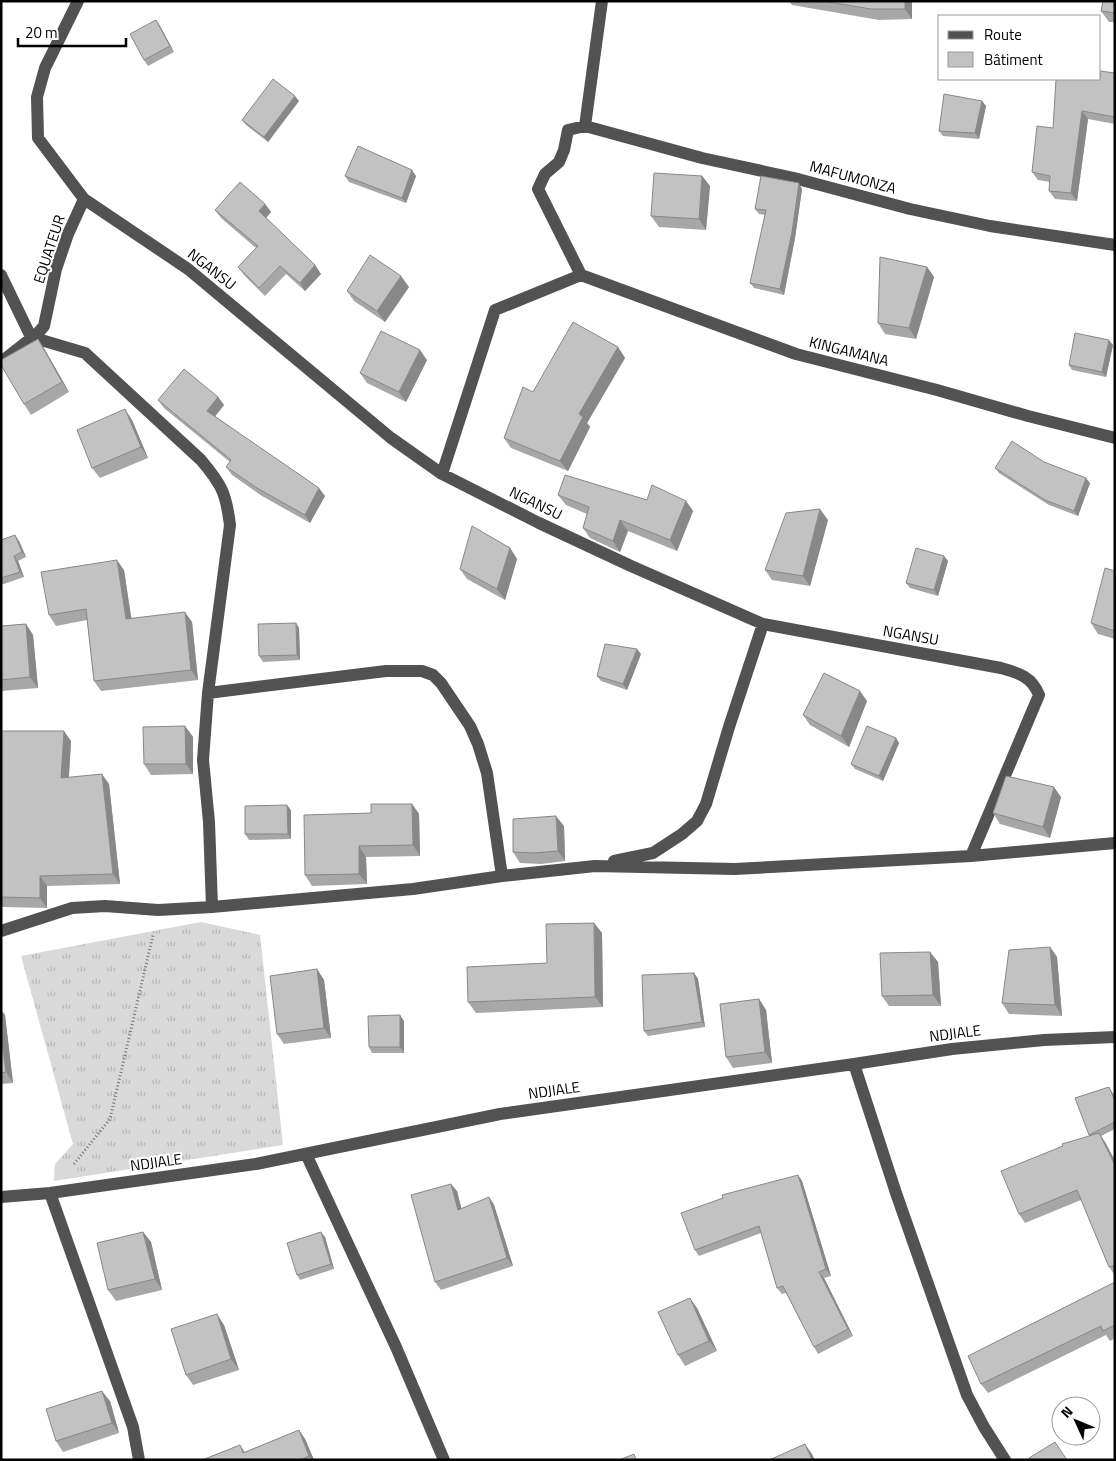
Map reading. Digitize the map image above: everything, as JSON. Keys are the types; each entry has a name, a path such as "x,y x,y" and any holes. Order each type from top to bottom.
{"street":[{"path":"78,1 45,68 37,97 38,138 84,199"},
{"path":"442,474 495,310 581,275 538,189 545,174 559,162 564,150 568,130 585,126 602,1"},
{"name":"MAFUMONZA","path":"585,126 702,158 794,178 910,209 990,226 1115,246"},
{"name":"EQUATEUR","path":"1,362 38,333 44,326 56,269 68,234 84,199"},
{"name":"NGANSU","path":"84,199 188,269 391,438 442,474 631,566 763,624 1001,668 1020,674 1032,682 1038,695 970,856"},
{"path":"1,275 31,337 85,353 168,429 217,479 227,501 230,525 208,693 203,760 209,822 212,907"},
{"name":"KINGAMANA","path":"581,275 796,354 1115,438"},
{"path":"1,930 72,908 105,906 158,910 212,907 412,889 502,876 595,866 653,853 682,834 697,820 706,804 728,727 763,624"},
{"path":"208,693 386,671 422,671 433,675 441,683 470,726 478,744 487,774 502,876"},
{"path":"595,866 735,869 970,856 1115,843"},
{"name":"NDJIALE","path":"1,1197 50,1193 256,1164 500,1114 952,1049 1044,1040 1115,1037"},
{"path":"854,1064 896,1193 967,1395 1005,1460"},
{"path":"306,1154 396,1347 444,1460"},
{"path":"50,1193 133,1427 139,1460"}],"path":[{"path":"50,1193 110,1119 158,910"}],"green space":[{"path":"201,922 260,935 283,1145 54,1181 55,1164 73,1144 21,956"}],"building":[{"path":"823,1 905,1 905,9 871,9"},
{"path":"1103,1 1115,1 1115,13 1101,11"},
{"path":"156,20 170,46 144,60 130,34"},
{"path":"1101,71 1115,73 1115,117 1082,111 1071,193 1049,191 1050,176 1032,172 1037,126 1053,128 1056,80 1101,80"},
{"path":"273,79 295,96 264,137 242,120"},
{"path":"944,94 982,101 975,133 939,131"},
{"path":"358,146 412,170 402,198 345,176"},
{"path":"654,173 702,176 699,219 651,216"},
{"path":"761,176 799,183 792,232 780,289 750,283 766,210 755,209"},
{"path":"240,182 265,204 259,211 315,265 300,283 280,266 259,288 238,267 258,246 215,210"},
{"path":"370,255 401,276 377,311 347,291"},
{"path":"880,257 927,267 909,328 878,323"},
{"path":"573,322 618,347 579,414 583,417 560,461 504,438 523,387 533,392"},
{"path":"381,331 420,350 399,392 360,373"},
{"path":"1075,333 1109,340 1102,372 1069,365"},
{"path":"38,339 62,382 24,404 1,365 1,360"},
{"path":"184,369 218,397 207,411 319,488 305,515 257,488 226,467 231,460 158,400"},
{"path":"125,409 141,447 92,468 77,430"},
{"path":"1012,441 1044,462 1086,478 1074,511 1045,500 995,468"},
{"path":"565,475 647,500 652,485 686,501 670,540 620,520 613,541 583,528 589,507 558,495"},
{"path":"820,509 803,576 765,570 786,513"},
{"path":"472,526 510,548 497,589 460,569"},
{"path":"15,535 22,552 14,556 20,572 1,578 1,540"},
{"path":"916,548 944,556 934,590 906,583"},
{"path":"117,560 126,619 185,612 191,670 94,681 86,609 49,615 41,572"},
{"path":"1105,568 1115,571 1115,631 1091,623"},
{"path":"296,623 297,655 259,656 258,624"},
{"path":"26,624 30,677 1,680 1,626"},
{"path":"605,644 637,649 623,684 597,676"},
{"path":"824,673 860,691 841,736 803,715"},
{"path":"185,726 186,764 144,764 143,727"},
{"path":"867,726 896,738 879,776 851,764"},
{"path":"1,731 64,731 61,778 102,774 113,874 40,876 40,898 1,897"},
{"path":"1006,776 1054,787 1043,827 993,813"},
{"path":"371,804 412,804 413,845 359,846 359,874 305,875 304,815 371,813"},
{"path":"287,805 288,834 245,834 245,806"},
{"path":"556,816 558,851 513,852 513,819"},
{"path":"594,923 595,997 468,1002 467,967 547,963 546,924"},
{"path":"1050,947 1055,1005 1002,1003 1009,950"},
{"path":"930,952 933,995 882,996 880,953"},
{"path":"317,969 324,1028 277,1034 270,976"},
{"path":"694,973 702,1022 644,1031 642,975"},
{"path":"759,999 765,1052 726,1057 720,1004"},
{"path":"400,1015 400,1047 369,1047 368,1016"},
{"path":"1,1035 6,1072 1,1073"},
{"path":"1109,1087 1115,1101 1115,1122 1089,1135 1075,1098"},
{"path":"1099,1133 1115,1165 1115,1265 1109,1267 1077,1190 1019,1214 1001,1171 1063,1146 1062,1144"},
{"path":"798,1175 826,1269 819,1272 848,1329 814,1347 783,1286 777,1288 759,1226 695,1250 681,1213 723,1198 722,1195"},
{"path":"451,1184 458,1210 489,1197 507,1258 435,1282 411,1195"},
{"path":"143,1232 155,1279 108,1290 97,1243"},
{"path":"321,1232 331,1264 297,1275 287,1243"},
{"path":"1115,1282 1115,1325 1103,1331 1101,1326 981,1384 968,1356"},
{"path":"690,1298 709,1341 678,1355 658,1312"},
{"path":"217,1314 231,1359 186,1375 171,1329"},
{"path":"102,1391 112,1423 56,1441 46,1409"},
{"path":"299,1430 309,1456 300,1460 202,1460 240,1445 243,1453"},
{"path":"805,1444 812,1460 769,1460"},
{"path":"1051,1444 1058,1446 1067,1460 1030,1460 1029,1458"},
{"path":"634,1454 636,1460 619,1460"}]}
